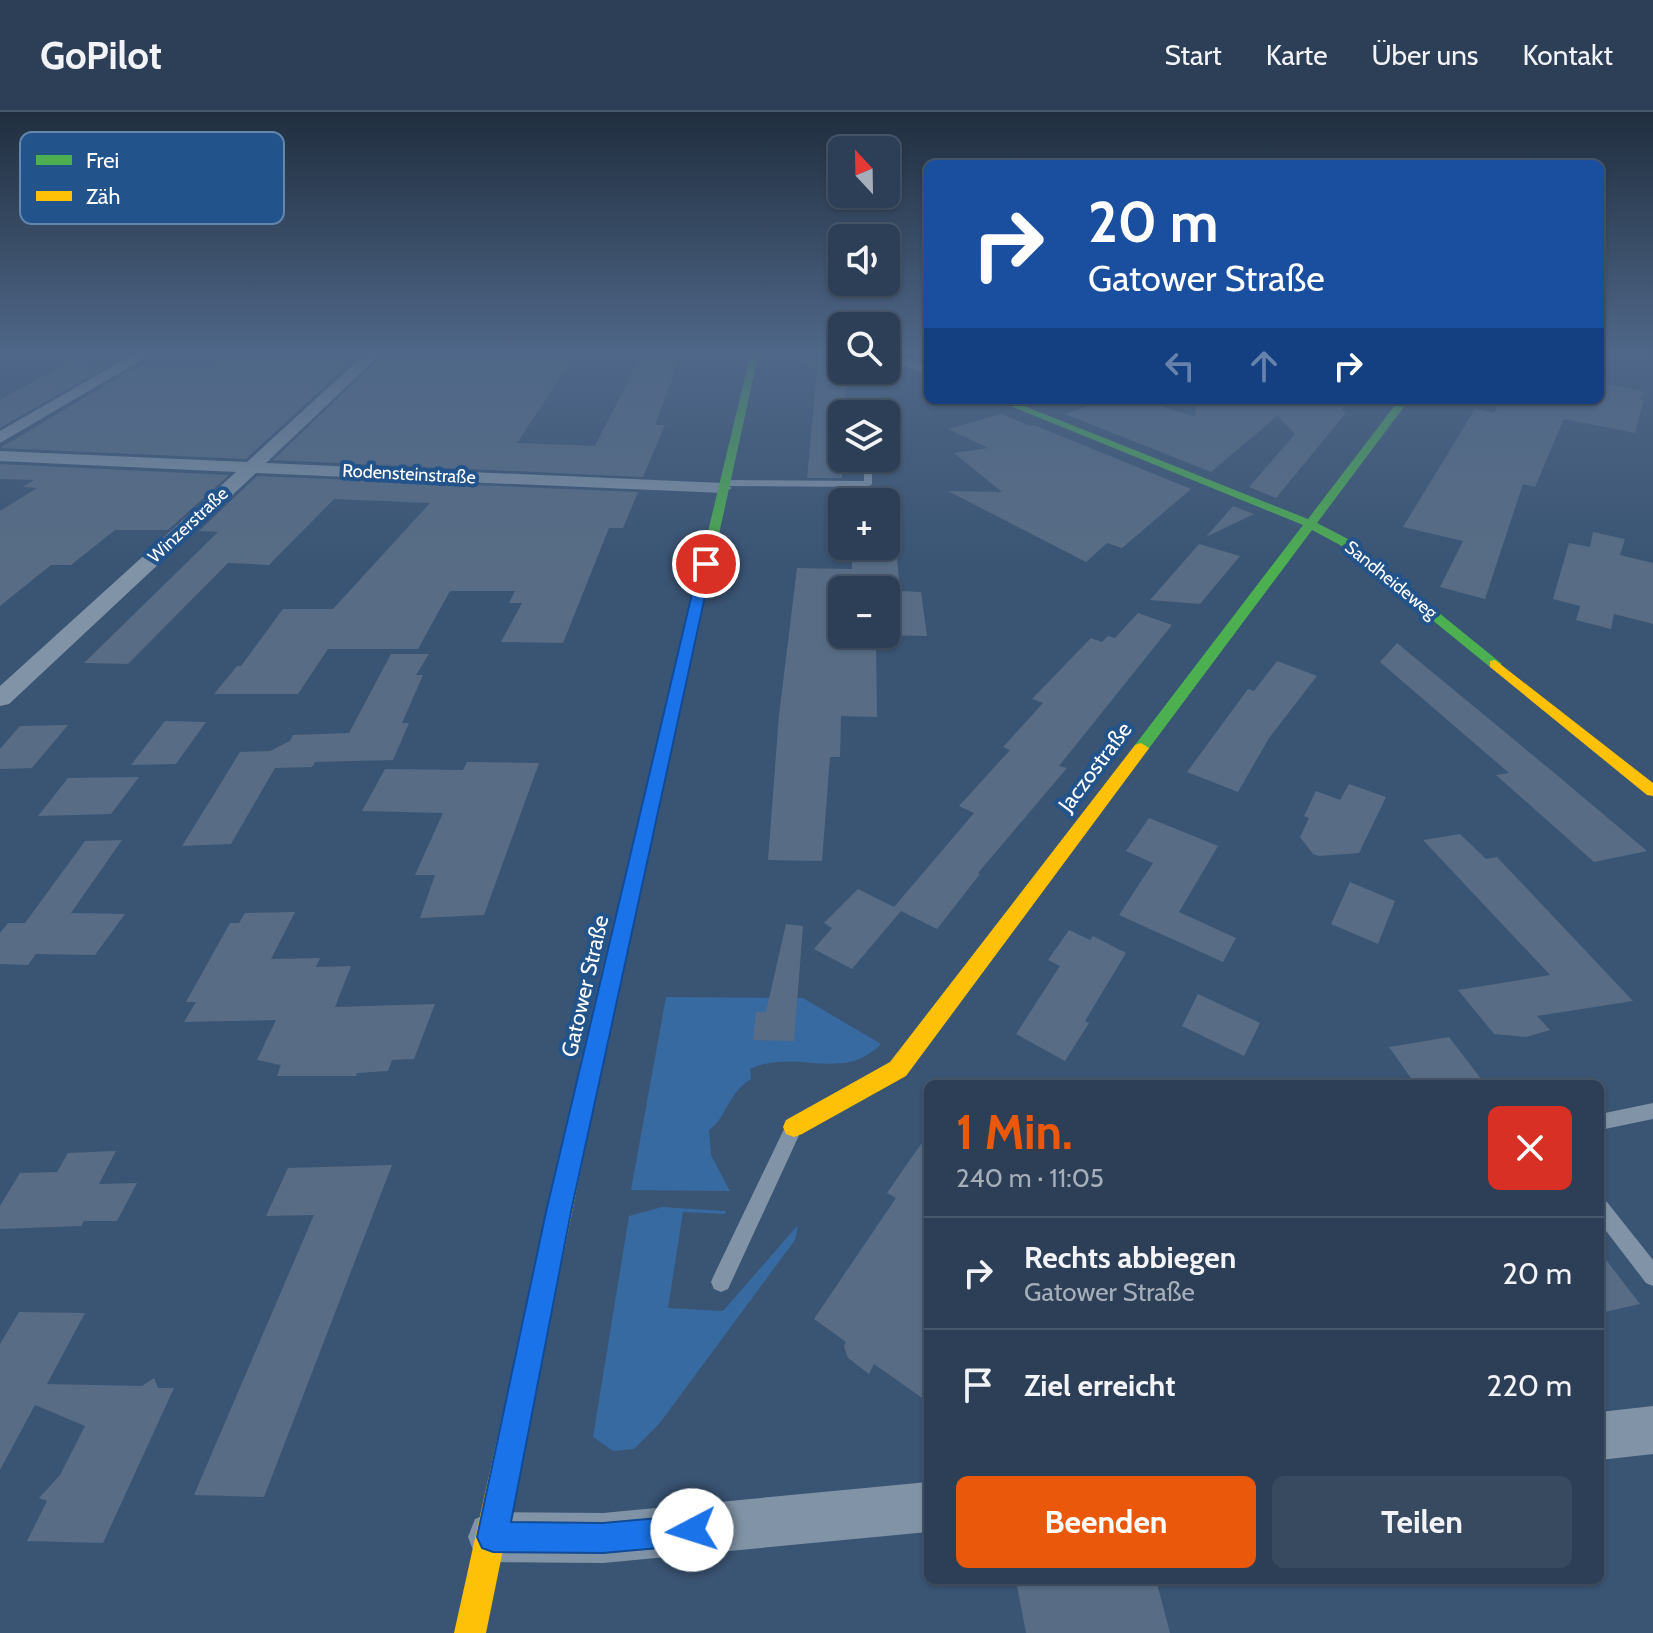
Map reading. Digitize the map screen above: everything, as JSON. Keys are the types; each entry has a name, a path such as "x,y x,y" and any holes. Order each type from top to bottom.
{"street":[{"path":"0,438 26,423"},
{"name":"Winzerstraße","path":"0,699 299,423"},
{"name":"Gatower Straße","path":"470,1633 493,1537 558,1212 738,423"},
{"name":"Sandheideweg","path":"1058,423 1310,524 1344,542 1653,791"},
{"name":"Jaczostraße","path":"794,1127 898,1069 1387,423"},
{"name":"Rodensteinstraße","path":"0,456 724,485"},
{"path":"1604,1436 1653,1430"},
{"path":"493,1537 603,1538 924,1507"}],"lane":[{"path":"724,485 868,484 868,472"},
{"path":"1604,1121 1653,1111"},
{"path":"721,1282 794,1127"},
{"path":"1604,1213 1653,1276"}],"shaded area":[{"path":"666,997 803,998 881,1044 866,1056 850,1062 785,1061 750,1069 751,1079 736,1092 720,1119 709,1130 711,1155 730,1191 631,1190"},
{"path":"662,1207 726,1211 725,1214 683,1212 668,1308 723,1311 798,1225 795,1240 659,1424 634,1449 613,1451 593,1437 629,1216"}],"building":[{"path":"42,423 285,423 246,459 0,448"},
{"path":"312,423 530,423 517,443 595,446 607,423 665,425 643,477 273,460"},
{"path":"812,423 828,423 828,472 842,472 842,478 807,478"},
{"path":"970,423 1034,425 1191,489 1122,548 1107,543 1086,562 948,491 1002,492 954,453 988,448 948,429"},
{"path":"1088,423 1269,423 1211,472"},
{"path":"1284,423 1338,423 1276,498 1249,487 1295,434"},
{"path":"1466,423 1562,423 1535,487 1523,484 1485,599 1440,587 1463,541 1403,527"},
{"path":"1584,423 1638,423 1635,433"},
{"path":"0,464 229,475 168,530 115,530 71,565 51,565 0,606 0,511 37,488 23,487 34,480 0,479"},
{"path":"257,476 638,492 623,528 609,528 563,643 501,642 522,603 509,603 515,591 450,591 418,649 328,649 298,694 214,694 237,666 241,666 283,609 333,609 430,503 334,499 269,565 228,563 128,664 84,663 218,532 199,531"},
{"path":"1233,506 1254,514 1206,537"},
{"path":"1593,532 1625,539 1620,555 1653,563 1653,624 1614,614 1611,629 1576,620 1580,606 1553,599 1569,543 1590,547"},
{"path":"1199,544 1240,556 1200,604 1150,600"},
{"path":"852,560 897,560 899,576 828,576 828,648 876,648 877,717 841,716 840,757 830,757 822,861 768,860 779,715 797,568 852,569"},
{"path":"900,591 921,592 927,636 900,635"},
{"path":"1138,613 1172,625 1059,766 1067,768 978,873 937,929 901,911 852,969 814,949 832,928 824,923 858,889 894,907 974,813 959,806 1010,750 1003,747 1043,703 1032,699 1091,638 1102,642 1108,636 1115,638"},
{"path":"1397,643 1647,851 1594,862 1496,775 1509,773 1380,662"},
{"path":"391,654 429,654 416,675 423,675 402,723 409,723 393,760 315,762 312,767 275,768 231,844 182,846 240,752 270,751 290,741 293,735 349,733"},
{"path":"1277,661 1317,676 1269,738 1238,792 1187,772 1248,689 1254,691"},
{"path":"165,721 206,722 176,764 131,765"},
{"path":"68,725 32,768 0,769 0,749 20,726"},
{"path":"467,762 539,763 484,915 420,918 435,875 415,875 443,813 362,811 385,769 463,770"},
{"path":"139,777 111,814 38,816 68,778"},
{"path":"1349,784 1386,797 1359,853 1313,854 1300,837 1309,818 1304,816 1316,791 1340,800"},
{"path":"1149,818 1218,846 1179,912 1236,938 1223,962 1119,915 1153,863 1126,851"},
{"path":"1460,834 1486,859 1497,857 1633,1001 1537,1016 1550,1030 1526,1037 1494,1034 1458,990 1550,975 1423,840"},
{"path":"122,840 71,913 125,914 95,955 36,954 28,965 0,964 0,933 8,923 25,923 85,841"},
{"path":"1350,882 1395,901 1378,944 1331,924"},
{"path":"295,912 271,959 320,958 316,967 351,966 335,1007 435,1004 414,1059 392,1060 388,1071 357,1073 356,1076 277,1076 281,1065 257,1060 276,1020 184,1022 196,1002 186,1002 230,923 239,923 245,913"},
{"path":"786,924 803,926 794,1041 753,1040 756,1012 766,1012"},
{"path":"1069,930 1090,940 1093,936 1126,953 1065,1061 1016,1034 1060,966 1048,960"},
{"path":"1198,994 1260,1023 1244,1056 1182,1026"},
{"path":"1449,1037 1482,1080 1412,1080 1389,1047"},
{"path":"924,1140 924,1399 874,1364 869,1374 848,1358 844,1346 846,1342 814,1319 896,1198 887,1193"},
{"path":"116,1151 99,1184 137,1183 117,1221 84,1221 81,1226 0,1229 0,1206 20,1173 57,1172 68,1153"},
{"path":"392,1165 264,1497 194,1495 314,1215 266,1216 288,1168"},
{"path":"1604,1257 1640,1304 1604,1312"},
{"path":"19,1312 85,1313 47,1384 142,1386 154,1378 158,1388 174,1388 103,1543 27,1541 47,1501 39,1498 60,1475 85,1426 35,1405 0,1470 0,1344"},
{"path":"1017,1584 1157,1584 1170,1633 1026,1633"}],"traffic: fast":[{"path":"591,1066 739,423"},
{"path":"1058,423 1310,524 1344,542 1495,664"},
{"path":"1141,748 1387,423"}],"traffic: slow":[{"path":"1495,664 1653,791"},
{"path":"794,1127 898,1069 1141,748"},
{"path":"470,1633 591,1066"}],"route":[{"path":"692,1530 603,1538 493,1537 558,1212 706,564"}]}
